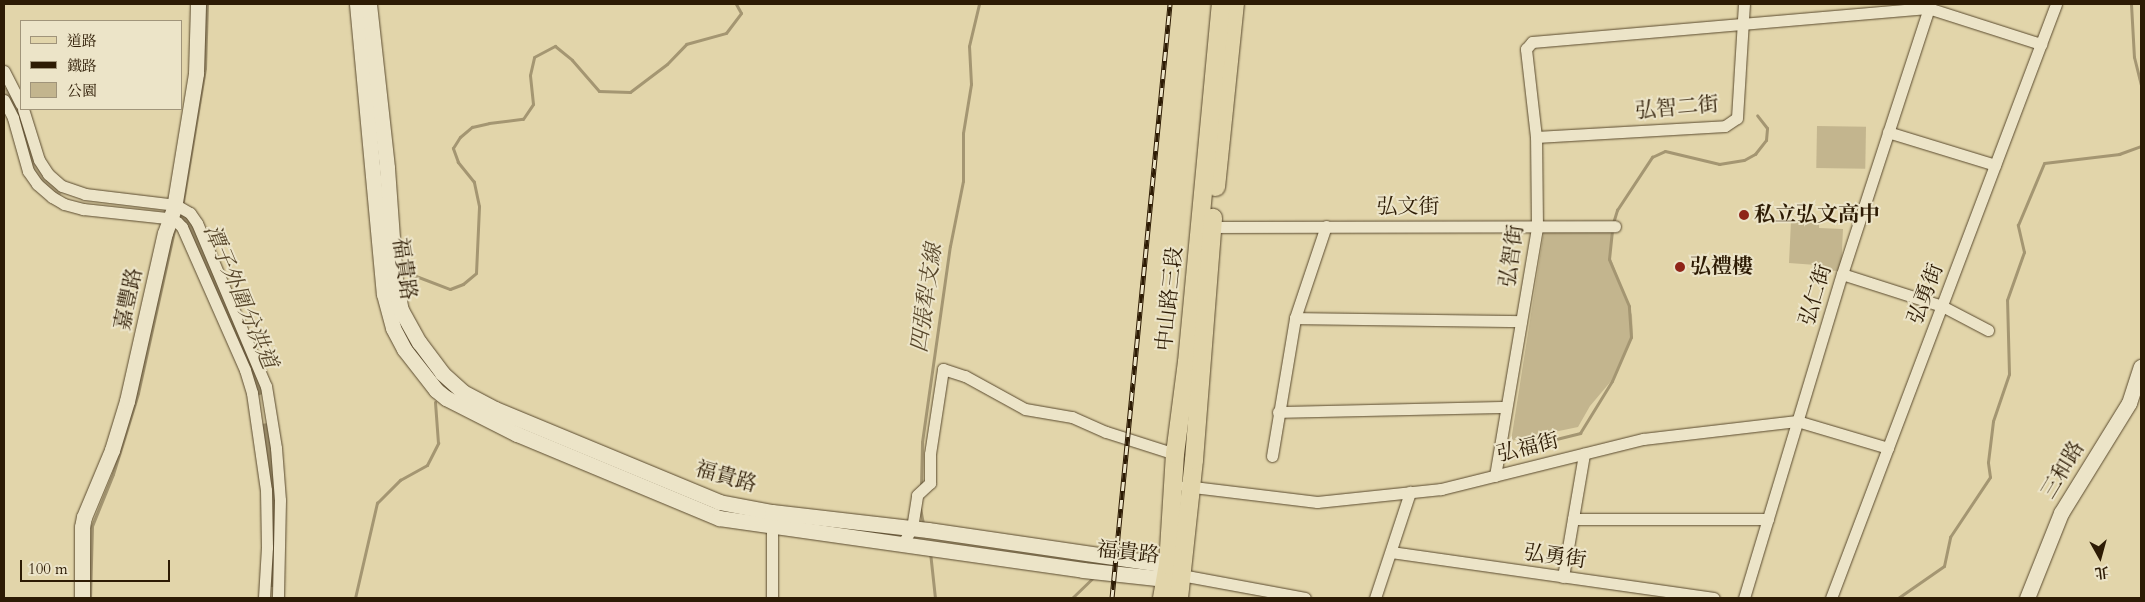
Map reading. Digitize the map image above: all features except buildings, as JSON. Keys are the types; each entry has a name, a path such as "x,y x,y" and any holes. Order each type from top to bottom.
{"main road":[{"name":"中山路三段","path":"1162,598 1171,573 1192,486 1206,227 1221,4"},
{"name":"中山路三段","path":"1178,598 1171,573 1173,486 1176,454 1235,4"}],"street":[{"name":"嘉豐路","path":"82,598 82,527 84,517 112,450 127,401 165,233 173,212 196,73 198,4"},
{"name":"福貴路","path":"357,4 384,294 393,328 404,349 436,390 456,405 491,422 719,518 772,519 912,528 1171,573"},
{"name":"福貴路","path":"369,4 387,168 395,280 401,310 418,342 442,373 463,392 503,412 719,502 772,519 902,545 1099,572 1171,573"},
{"name":"弘智二街","path":"1536,137 1725,126 1737,118 1744,4"},
{"name":"弘勇街","path":"1831,598 2056,4"},
{"path":"1744,22 1929,6 2041,44"},
{"name":"弘仁街","path":"1744,598 1842,274 1929,6"},
{"name":"弘智街","path":"1495,476 1537,227 1536,137 1526,49 1532,42 1744,22"},
{"path":"4,71 20,102"},
{"path":"4,100 12,118 28,171 37,184 64,204 83,209 126,212 173,212 185,209 197,223 262,375 277,454 281,550 278,598"},
{"path":"23,110 42,167 55,181 70,190 85,194 173,212 188,238 245,370 256,409 266,496 267,547 264,598"},
{"path":"1888,132 1995,165"},
{"path":"64,204 70,190"},
{"path":"1272,456 1295,318 1326,226"},
{"name":"弘文街","path":"1206,227 1615,226"},
{"path":"1842,274 1942,306 1988,330"},
{"path":"1295,318 1521,321"},
{"name":"三和路","path":"2027,598 2060,513 2129,403 2141,367"},
{"path":"902,545 912,528 917,495 930,483 930,454 943,369 965,376 1025,409 1072,417 1106,432 1176,454"},
{"path":"1278,412 1506,406"},
{"path":"256,409 269,408"},
{"name":"弘福街","path":"1173,486 1192,486 1317,502 1440,489 1643,439 1797,421 1888,448"},
{"path":"1563,577 1584,454"},
{"path":"1376,598 1410,492"},
{"path":"772,519 772,598"},
{"path":"1573,519 1768,519"},
{"name":"弘勇街","path":"1391,552 1714,598"},
{"path":"1171,573 1305,598"}],"green space":[{"path":"9,86 62,191 60,196 57,196 33,174 4,94 4,89"},
{"path":"1817,126 1866,127 1865,169 1816,168"},
{"path":"1791,221 1819,222 1819,228 1843,229 1841,271 1817,270 1816,265 1789,263"},
{"path":"1544,231 1611,232 1611,259 1632,315 1633,335 1612,380 1590,406 1578,427 1511,441"}],"shaded area":[{"path":"195,227 265,393 258,396 188,230"},
{"path":"269,423 277,491 275,587 267,587 261,424"}],"waterway":[{"path":"183,201 205,68 207,4"},
{"path":"408,273 450,289 463,284 476,273 479,206 474,182 458,162 453,148 460,137 472,127 523,119 533,104 530,75 534,57 555,46 572,60 599,91 630,92 667,64 686,44 726,33 741,13 736,4"},
{"name":"四張犁支線","path":"921,487 922,442 950,246 963,181 963,133 971,84 969,46 979,4"},
{"path":"2131,4 2134,57 2141,86"},
{"path":"1613,223 1617,210 1652,157 1665,151 1719,164 1744,160 1755,154 1766,140 1767,128 1757,115"},
{"path":"1898,598 1944,566 1950,537 1990,477 1988,462 1993,421 2009,374 2007,300 2024,252 2018,225 2044,163 2119,154 2141,146"},
{"name":"潭子外圍分洪道","path":"185,217 198,239"},
{"path":"1528,446 1580,433 1612,381 1631,337 1629,306 1609,259 1612,229"},
{"path":"90,598 92,526 113,474 138,393 174,231"},
{"path":"355,598 377,503 400,480 427,465 438,443 435,402"},
{"name":"四張犁支線","path":"920,508 923,524"},
{"name":"四張犁支線","path":"930,552 935,598"},
{"path":"1072,598 1095,576"}],"railway":[{"path":"1112,598 1170,4"}],"place":[{"name":"私立弘文高中","path":"1744,215"},
{"name":"弘禮樓","path":"1680,267"}]}
